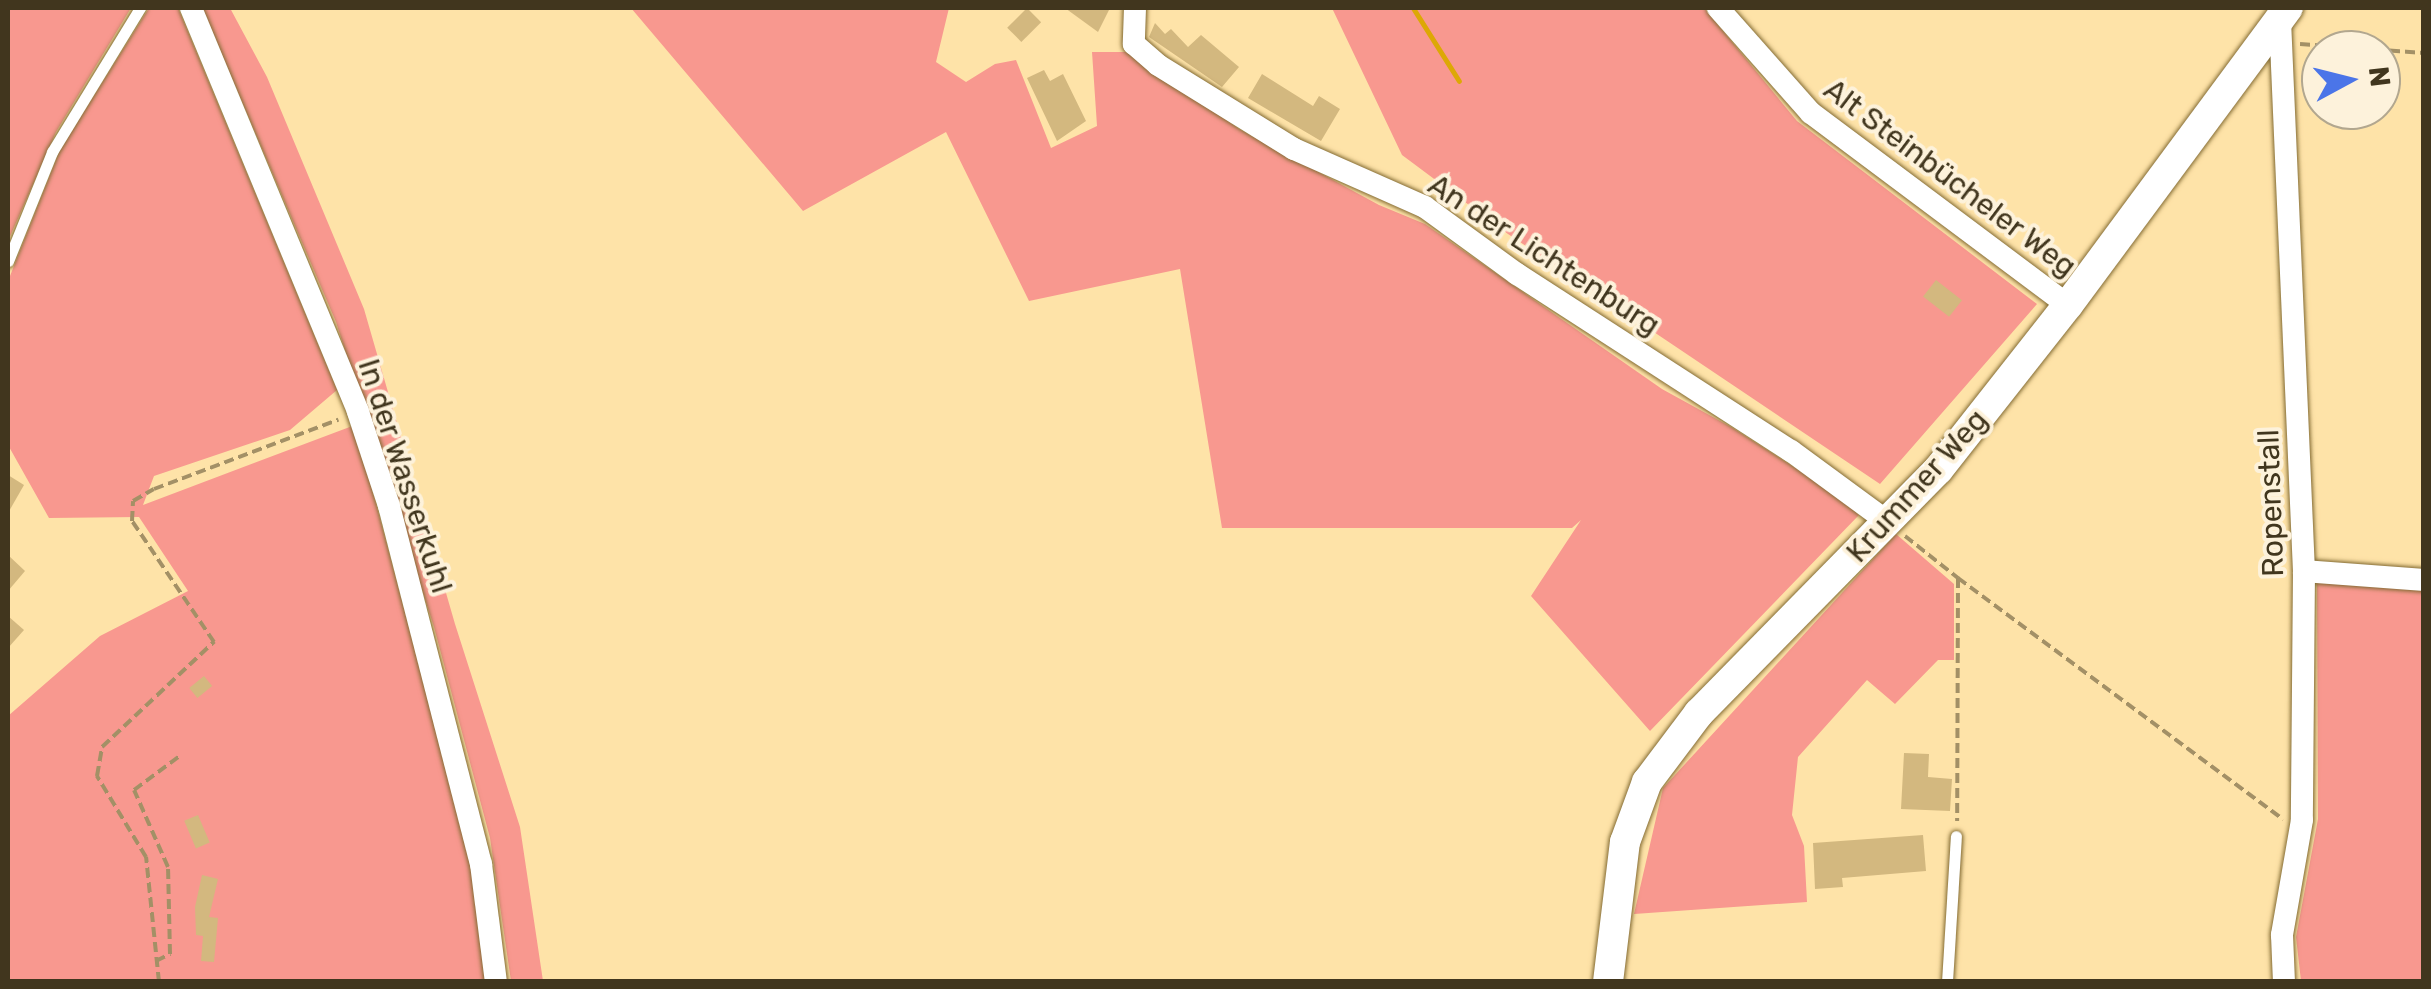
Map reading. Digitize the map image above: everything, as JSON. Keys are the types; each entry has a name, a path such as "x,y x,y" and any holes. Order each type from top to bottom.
{"main road":[{"name":"Krummer Weg","path":"1608,982 1625,842 1646,782 1699,714 1938,470 2283,23"}],"street":[{"name":"In der Wasserkuhl","path":"191,8 358,412 403,558 480,864 496,982"},
{"name":"An der Lichtenburg","path":"1135,8 1134,44 1158,65 1294,149 1425,208 1517,274 1792,451 1890,523"},
{"name":"Alt Steinbücheler Weg","path":"1718,8 1811,113 2068,305"},
{"name":"Ropenstall","path":"2283,23 2304,571 2302,820 2282,935 2284,982"},
{"path":"2304,571 2424,580"}],"lane":[{"path":"8,261 52,152 140,8"},
{"path":"1948,982 1956,836"}],"path":[{"path":"2283,23 2424,53"},
{"path":"160,982 146,857 97,776 102,746 214,642 132,521 133,502 154,489 358,412"},
{"path":"1890,523 1958,578 2285,820 2302,820"},
{"path":"1956,836 1958,578"},
{"path":"156,961 170,954 168,867 134,790 181,756"}],"shaded area":[{"path":"8,8 131,8 56,132 8,241"},
{"path":"149,8 178,8 337,390 290,430 154,476 143,505 355,425 475,876 488,981 8,981 8,716 100,636 188,591 139,517 49,518 8,445 8,281 60,150"},
{"path":"202,8 230,8 267,77 364,309 455,624 520,827 543,981 511,981 490,838 434,627 336,322"},
{"path":"631,8 949,8 936,62 966,82 995,64 1016,60 1051,148 1097,126 1092,52 1129,52 1239,129 1379,205 1425,224 1662,389 1731,427 1836,494 1859,515 1650,731 1531,596 1581,520 1572,528 1222,528 1180,269 1029,301 946,132 803,211"},
{"path":"1332,8 1704,8 1797,121 2037,304 1880,484 1508,234 1402,155"},
{"path":"1896,534 1954,584 1954,660 1938,660 1895,704 1867,680 1798,757 1792,815 1804,846 1807,902 1634,914 1663,788"},
{"path":"2317,582 2423,589 2423,981 2301,981 2296,937 2318,819"}],"building":[{"path":"1027,8 1041,22 1021,42 1007,28"},
{"path":"1065,8 1110,8 1098,32"},
{"path":"1155,23 1165,34 1171,29 1188,47 1201,35 1239,67 1222,87 1149,37"},
{"path":"1044,70 1050,81 1063,74 1086,121 1057,141 1027,78"},
{"path":"1262,74 1313,106 1319,96 1340,109 1321,141 1248,98"},
{"path":"1936,280 1962,300 1949,317 1923,297"},
{"path":"8,475 24,485 8,513"},
{"path":"8,555 25,571 8,591"},
{"path":"8,616 24,630 8,648"},
{"path":"204,676 212,686 197,698 189,688"},
{"path":"1904,753 1929,754 1928,777 1952,779 1950,811 1901,809"},
{"path":"198,815 210,843 196,848 184,821"},
{"path":"1923,835 1926,871 1842,878 1843,887 1815,889 1813,843"},
{"path":"202,875 218,879 209,917 218,918 214,962 201,961 203,936 196,935 195,907"}],"waterway":[{"path":"1413,8 1459,81"}]}
